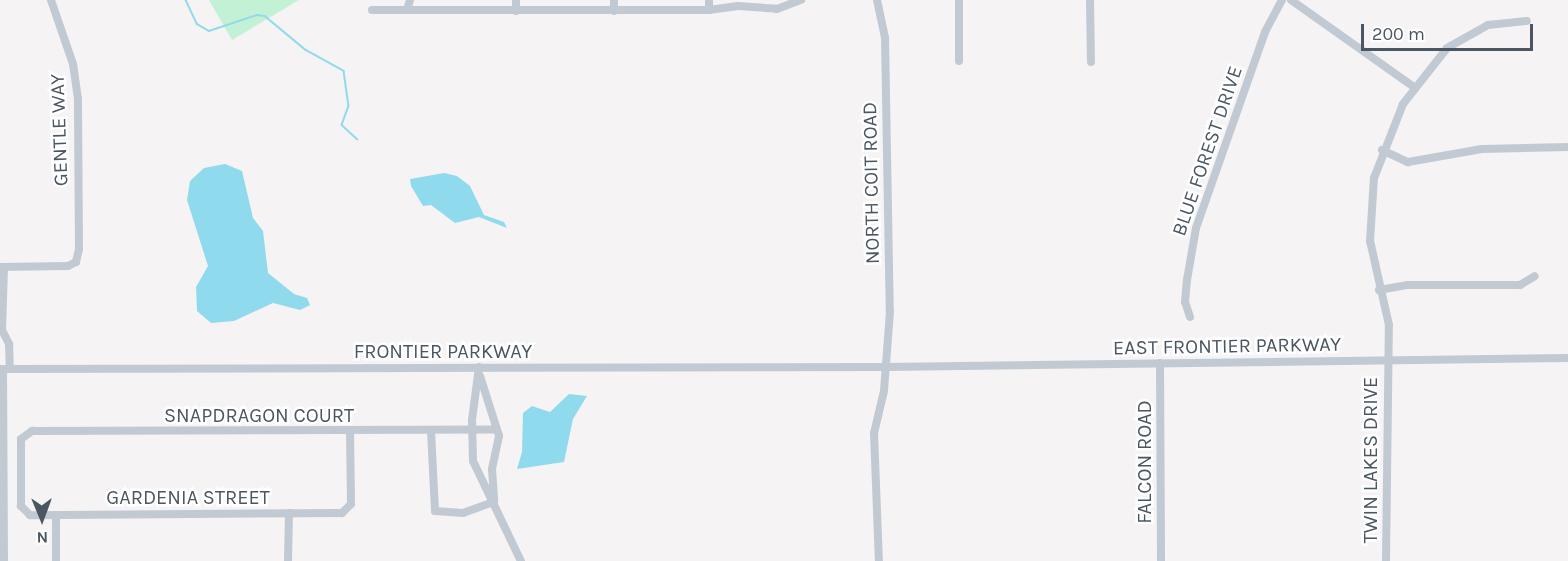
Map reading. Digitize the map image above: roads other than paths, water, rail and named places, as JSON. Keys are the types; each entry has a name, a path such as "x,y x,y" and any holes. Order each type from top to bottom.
{"street":[{"name":"GENTLE WAY","path":"2,267 68,266 76,262 78,99 73,64 51,0"},
{"path":"407,10 410,0"},
{"path":"516,0 516,11"},
{"path":"614,0 614,11"},
{"path":"709,0 709,10"},
{"name":"NORTH COIT ROAD","path":"877,0 885,38 890,311 886,367 874,433 879,561"},
{"path":"959,0 959,61"},
{"path":"1090,0 1091,62"},
{"name":"BLUE FOREST DRIVE","path":"1190,317 1185,302 1196,228 1265,32 1282,0"},
{"path":"1291,0 1414,87"},
{"path":"372,10 709,10 738,6 777,9 796,1"},
{"name":"TWIN LAKES DRIVE","path":"1386,561 1389,325 1371,253 1369,218 1383,150 1414,87 1447,48 1465,35 1488,25 1527,21"},
{"path":"1383,150 1408,162 1482,149 1568,147"},
{"path":"2,267 1,331 9,344 4,369 2,486 4,561"},
{"path":"1379,290 1407,285 1520,285 1535,276"},
{"name":"EAST FRONTIER PARKWAY","path":"886,367 1568,358"},
{"name":"FALCON ROAD","path":"1160,363 1161,561"},
{"path":"479,367 484,398 499,436 492,469 494,502"},
{"path":"479,367 472,430 473,461 521,561"},
{"name":"FRONTIER PARKWAY","path":"4,369 886,367"},
{"name":"SNAPDRAGON COURT","path":"26,513 21,506 22,435 32,431 497,429"},
{"name":"GARDENIA STREET","path":"26,513 56,515 342,513 349,509 350,431"},
{"path":"431,431 435,511 463,513 494,502"},
{"path":"288,561 289,513"},
{"path":"56,515 56,561"}],"water":[{"path":"225,164 242,171 253,218 263,231 268,273 294,294 307,298 310,305 300,310 273,303 234,321 211,323 197,311 196,287 208,266 187,200 190,181 204,168"},
{"path":"444,173 457,176 470,186 484,215 504,222 507,228 479,217 455,223 431,205 423,206 411,186 410,179"},
{"path":"569,394 587,396 573,419 564,462 517,469 522,452 523,413 532,406 550,412"}],"waterway":[{"path":"186,0 197,24 209,31 257,15 265,16 306,50 344,71 349,106 342,125 357,139"}]}
